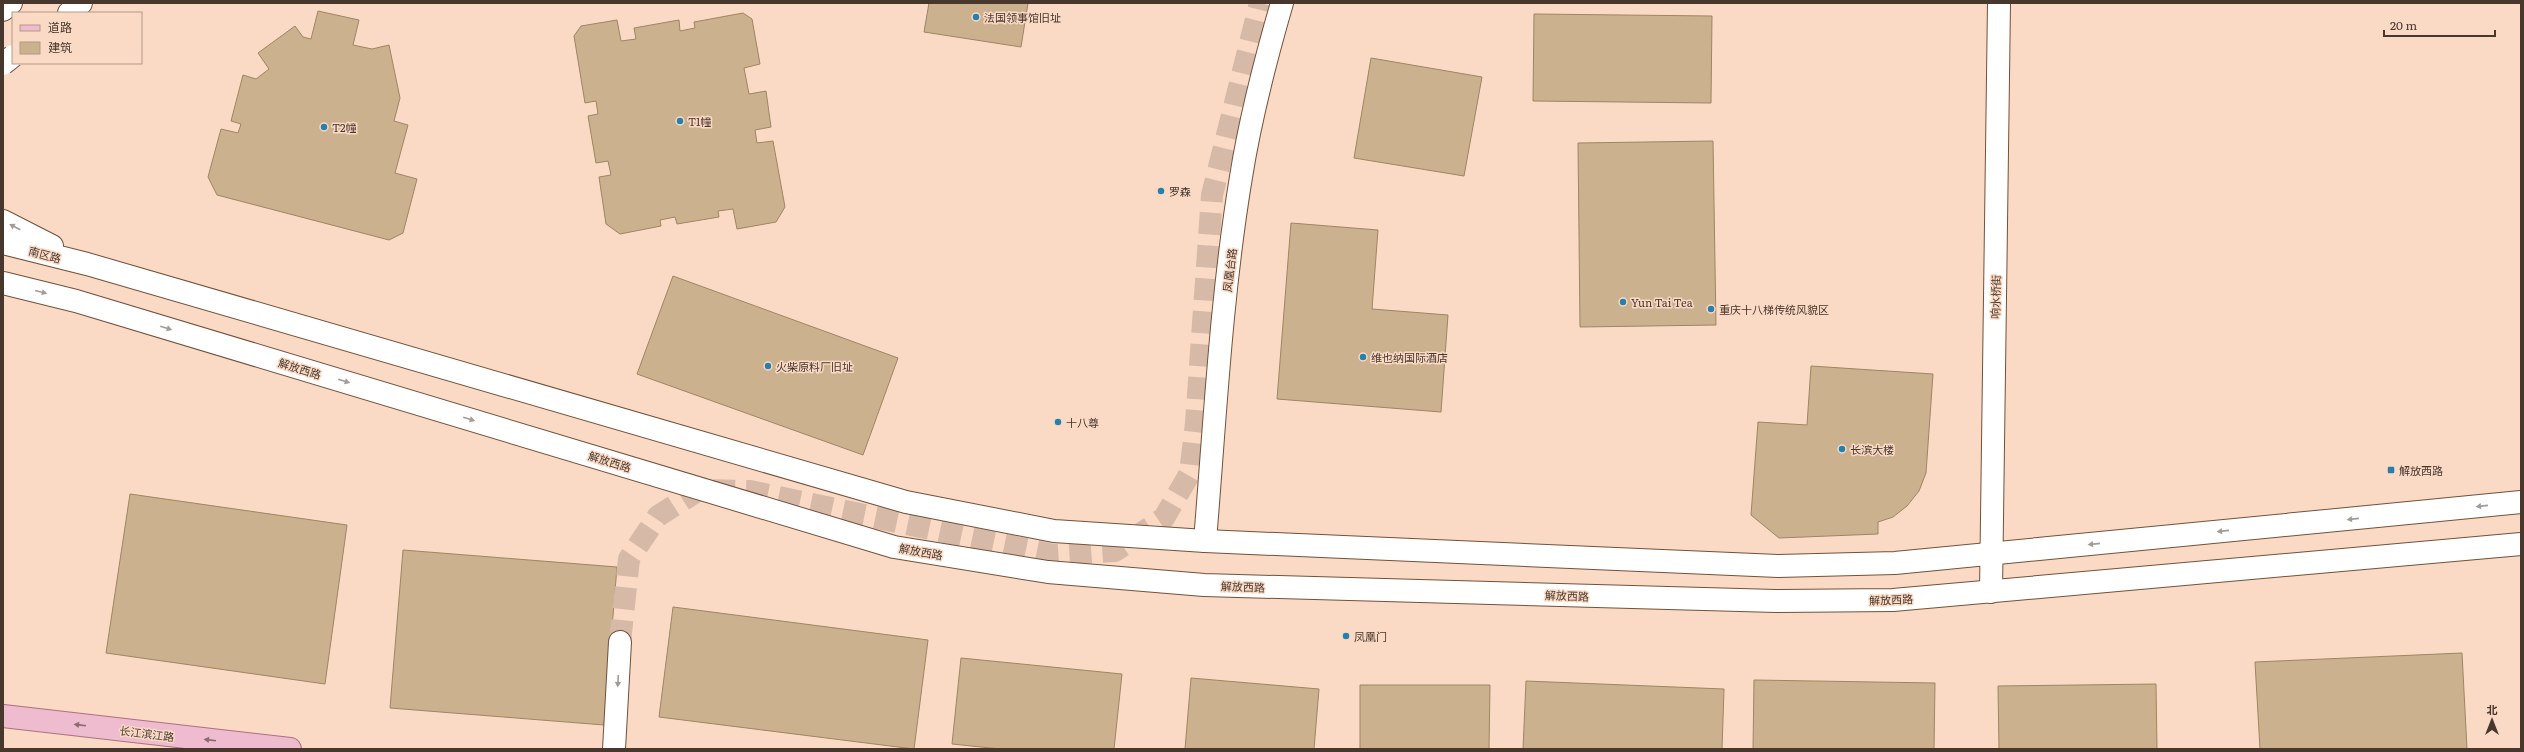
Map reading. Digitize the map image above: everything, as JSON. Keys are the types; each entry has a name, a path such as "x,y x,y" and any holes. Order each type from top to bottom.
{"main road":[{"path":"3,10 11,3"},
{"path":"69,12 81,3"},
{"name":"凤凰台路","path":"1205,541 1222,323 1241,176 1273,34 1282,3"},
{"name":"响水桥街","path":"1990,592 1992,554 1999,3"},
{"path":"3,64 12,57"},
{"path":"3,221 87,264 906,502 1054,531 1205,541 1778,566 1894,563 2521,502"},
{"name":"南区路","path":"3,243 87,264"},
{"name":"解放西路","path":"3,283 76,301 894,547 1048,572 1204,585 1776,601 1893,600 2521,544"},
{"path":"614,749 620,642"},
{"name":"长江滨江路","path":"3,716 290,749"}],"building":[{"name":"法国领事馆旧址","path":"929,3 1028,3 1021,47 924,32"},
{"name":"T2幢","path":"318,11 359,20 353,45 372,49 389,45 400,98 394,121 408,125 395,173 417,179 403,233 389,240 217,195 208,177 221,129 238,133 241,124 231,121 243,75 256,79 269,69 258,53 295,26 303,37 311,39"},
{"name":"T1幢","path":"743,13 752,19 760,64 744,68 749,94 766,91 771,127 755,130 757,143 773,141 785,207 776,222 737,229 733,209 718,211 719,217 677,224 675,217 660,220 661,226 620,234 606,224 599,177 611,175 608,161 596,163 588,116 598,114 596,101 585,103 574,36 581,26 617,20 621,41 636,39 634,28 679,20 680,31 695,28 694,22"},
{"path":"1534,14 1712,16 1711,103 1533,101"},
{"path":"1371,58 1482,77 1464,176 1354,158"},
{"path":"1713,141 1716,325 1580,327 1578,143"},
{"name":"维也纳国际酒店","path":"1291,223 1378,230 1372,309 1448,315 1441,412 1277,399"},
{"name":"火柴原料厂旧址","path":"673,276 898,358 863,455 637,374"},
{"name":"长滨大楼","path":"1811,366 1933,374 1926,473 1919,491 1907,506 1893,517 1878,522 1878,534 1779,538 1751,515 1758,422 1807,425"},
{"path":"130,494 347,525 325,684 106,653"},
{"path":"403,550 617,567 604,725 390,708"},
{"path":"673,607 928,640 914,749 659,717"},
{"path":"2462,653 2467,749 2260,749 2255,662"},
{"path":"961,658 1122,674 1114,749 1000,749 952,744"},
{"path":"1191,678 1319,689 1314,749 1185,749"},
{"path":"1754,680 1935,683 1934,749 1753,749"},
{"path":"1526,681 1724,689 1722,749 1523,749"},
{"path":"2156,684 2157,749 1999,749 1998,686"},
{"path":"1360,685 1490,685 1489,749 1360,749"}],"tunnel":[{"path":"620,642 629,559 658,516 699,490 750,491 1054,555 1115,551 1164,518 1190,473 1196,423 1212,195 1260,3"}],"place":[{"name":"法国领事馆旧址","path":"976,17"},
{"name":"T1幢","path":"680,121"},
{"name":"T2幢","path":"324,127"},
{"name":"罗森","path":"1161,191"},
{"name":"Yun Tai Tea","path":"1623,302"},
{"name":"重庆十八梯传统风貌区","path":"1711,309"},
{"name":"维也纳国际酒店","path":"1363,357"},
{"name":"火柴原料厂旧址","path":"768,366"},
{"name":"十八尊","path":"1058,422"},
{"name":"长滨大楼","path":"1842,449"},
{"name":"解放西路","path":"2391,470"},
{"name":"凤凰门","path":"1346,636"}]}
